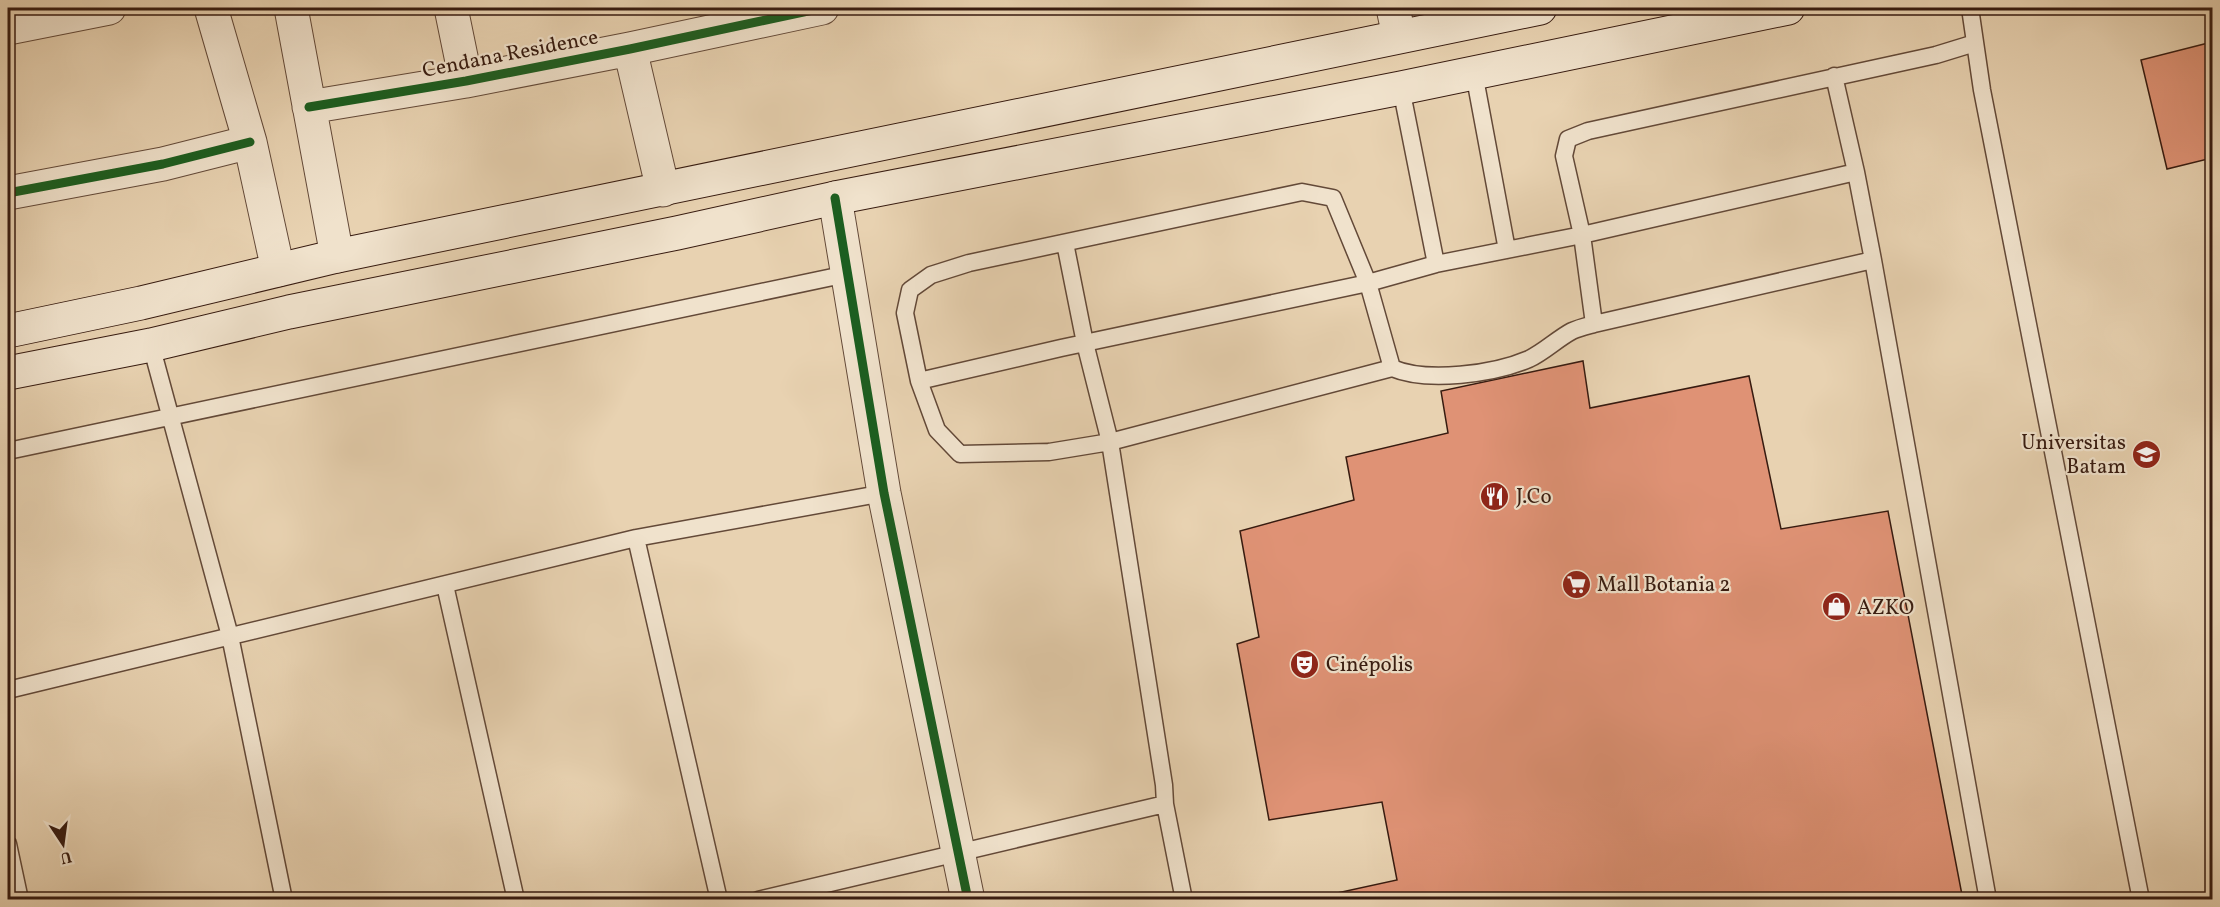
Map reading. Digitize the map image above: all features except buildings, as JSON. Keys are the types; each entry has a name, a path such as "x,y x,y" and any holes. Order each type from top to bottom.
{"main road":[{"path":"27,20 109,8"},
{"path":"211,8 250,142 278,270"},
{"path":"291,8 338,256"},
{"path":"451,8 466,81"},
{"name":"Cendana Residence","path":"309,107 466,81 630,49 715,18 822,8"},
{"path":"8,331 141,303 338,256 663,190 966,124 1396,22 1435,30 1540,8"},
{"path":"8,373 151,345 289,312 835,198 1401,88 1788,8"},
{"name":"Cendana Residence","path":"630,49 663,190"},
{"path":"8,193 163,164 250,142"},
{"path":"835,198 884,493 968,900"},
{"path":"141,303 151,345"}],"lane":[{"path":"1970,8 1985,101 2140,900"},
{"path":"1594,324 1582,235 1564,156 1568,139 1588,131 1936,55 1975,43"},
{"path":"1474,73 1507,250"},
{"path":"1834,76 1873,260 1988,900"},
{"path":"1401,88 1436,264"},
{"path":"919,381 1368,283 1436,264 1582,235 1856,172"},
{"path":"1392,368 1368,283 1333,198 1302,192 969,263 931,275 910,290 905,313 919,381 937,430 960,454 1049,452 1110,442 1392,368 1405,374 1442,375 1494,369 1529,359 1573,331 1594,324 1873,260"},
{"path":"1065,243 1085,343 1110,442 1164,784 1165,804 1184,900"},
{"path":"8,451 847,274"},
{"path":"151,345 230,636 284,900"},
{"path":"8,690 636,538 884,493"},
{"path":"636,538 719,900"},
{"path":"445,585 516,900"},
{"path":"758,900 1165,804"},
{"path":"8,844 20,900"}],"cycle path":[{"path":"309,107 466,81 822,8"},
{"path":"8,193 163,164 250,142"},
{"path":"835,198 884,493 968,900"}],"place":[{"name":"Universitas Batam","path":"2147,454"},
{"name":"J.Co","path":"1495,496"},
{"name":"Mall Botania 2","path":"1576,584"},
{"name":"AZKO","path":"1836,607"},
{"name":"Cinépolis","path":"1305,664"}]}
